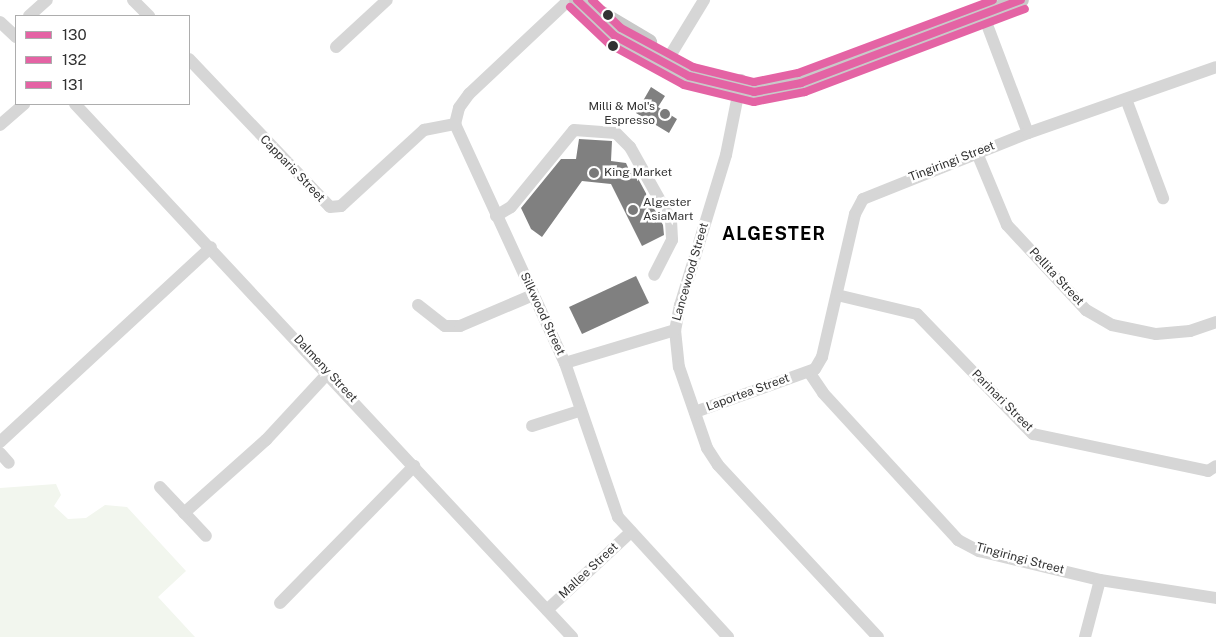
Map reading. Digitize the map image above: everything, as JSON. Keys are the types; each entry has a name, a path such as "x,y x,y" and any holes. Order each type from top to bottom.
{"main road":[{"path":"578,0 616,36 667,59 708,84 782,89 1021,0"}],"street":[{"path":"30,15 47,0"},
{"path":"133,0 147,15"},
{"path":"336,47 387,0"},
{"path":"455,124 459,108 470,94 569,0"},
{"path":"667,59 704,0"},
{"path":"983,14 1028,133"},
{"path":"0,22 15,32"},
{"name":"Capparis Street","path":"190,61 330,207 341,206 424,130 455,124"},
{"name":"Tingiringi Street","path":"1216,67 977,152 863,199 854,214 822,357 805,373 958,540 978,551 1100,580 1216,598"},
{"name":"Lancewood Street","path":"740,85 675,330 679,367 695,412 718,465 878,637"},
{"path":"1126,99 1163,198"},
{"path":"0,125 23,105"},
{"name":"Dalmeny Street","path":"77,105 211,246 572,637"},
{"name":"Silkwood Street","path":"455,124 496,216 566,363 579,411 618,517 728,637"},
{"path":"496,216 511,207 574,130 616,133 630,147 670,220 672,240 654,275"},
{"name":"Pellita Street","path":"977,152 1007,225 1086,310 1112,325 1156,334 1190,331 1216,322"},
{"path":"0,442 211,246"},
{"path":"418,305 445,326 460,326 533,295"},
{"name":"Parinari Street","path":"837,295 916,314 1033,434 1208,471 1216,466"},
{"path":"566,363 675,330"},
{"path":"184,513 266,440 328,373"},
{"name":"Laportea Street","path":"695,412 805,373"},
{"path":"532,426 579,411"},
{"path":"0,453 10,463"},
{"path":"280,602 414,466"},
{"path":"160,487 206,536"},
{"name":"Mallee Street","path":"547,610 631,532"},
{"path":"1085,637 1100,580"}],"shaded area":[{"path":"56,484 61,495 54,506 68,519 86,518 105,505 127,507 186,571 158,597 195,637 0,637 0,488"}],"building":[{"path":"651,87 665,96 658,107 677,119 669,133 636,113"},
{"path":"579,139 612,141 611,161 626,163 630,172 634,171 663,225 664,235 642,246 611,184 582,181 542,237 531,229 521,208 561,159 576,159"},
{"path":"636,276 649,303 582,334 569,307"}],"transit line":[{"name":"130","path":"577,0 615,36 689,76 754,92 801,83 1021,0"},
{"name":"131","path":"592,0 621,28 693,67 754,82 798,73 993,0"},
{"name":"132","path":"570,7 609,44 684,85 754,102 805,92 1025,9"}],"place":[{"name":"Milli & Mol's Espresso","path":"665,114"},
{"name":"King Market","path":"594,173"},
{"name":"Algester AsiaMart","path":"633,210"}],"district":[{"name":"ALGESTER","path":"774,234"}]}
